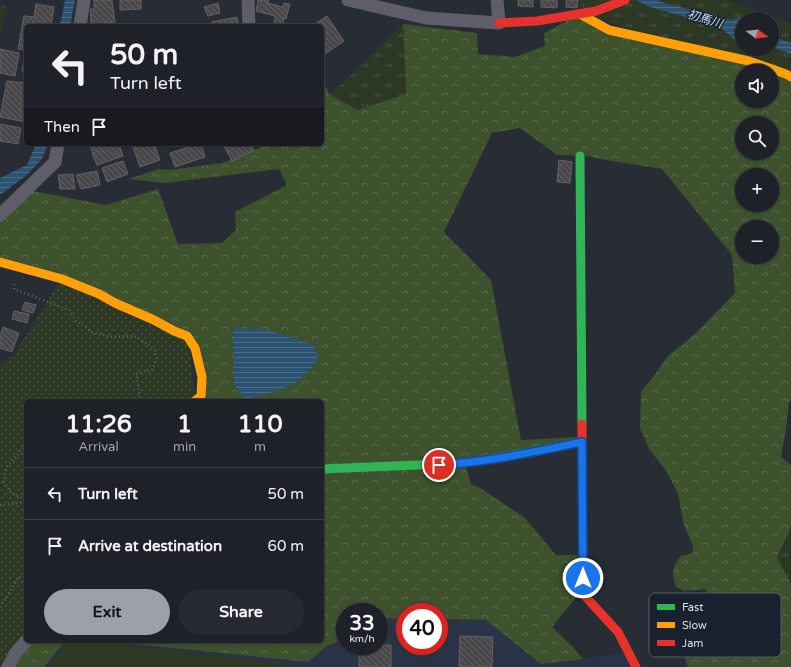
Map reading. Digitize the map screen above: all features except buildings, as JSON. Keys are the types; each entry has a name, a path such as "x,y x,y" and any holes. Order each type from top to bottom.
{"street":[{"path":"80,24 84,0"},
{"path":"248,0 249,24"},
{"path":"348,0 426,18 499,23 537,21 580,14 596,11 625,0"},
{"path":"497,0 499,23"},
{"path":"580,14 609,30 749,61 791,77"},
{"path":"0,215 55,162 58,146"},
{"path":"580,156 583,594 618,632 636,667"},
{"path":"0,262 68,281 99,294 115,303 187,336 195,348 202,377 201,395 197,399"},
{"path":"324,469 465,464 537,452 582,442"},
{"path":"8,667 15,654 24,643"}],"path":[{"path":"14,266 14,289 69,310 76,321 92,332 111,337 134,336 145,342 155,352 156,360 153,369 136,374 139,399"},
{"path":"24,447 6,468 4,482 11,493 24,500"},
{"path":"0,505 24,501"},
{"path":"0,607 19,577 24,577"}],"shaded area":[{"path":"388,618 396,619 396,655 448,655 448,619 486,620 541,664 625,653 634,667 24,667 47,643 324,643 324,639 336,627 336,655 388,655"}],"green space":[{"path":"581,0 728,0 761,12 735,12 735,56 779,56 779,19 791,23 791,77 779,73 779,64 747,64 580,14"},
{"path":"0,5 6,6 0,35"},
{"path":"580,14 609,30 755,64 735,64 735,108 779,108 779,74 791,80 791,401 789,402 781,457 791,465 791,527 777,557 791,584 791,667 688,667 685,657 781,657 781,593 706,593 706,589 684,591 676,587 673,574 675,564 681,556 693,553 693,546 684,525 678,494 667,472 649,449 640,428 641,392 668,356 694,335 735,293 732,255 662,169 588,156 557,155 520,128 492,133 444,232 491,280 521,440 579,437 581,442 521,454 421,465 465,463 471,484 482,489 525,518 556,555 580,555 579,594 552,627 583,659 541,664 486,620 448,619 448,603 396,603 396,619 388,618 388,603 336,603 336,642 324,648 308,662 124,643 324,643 324,399 197,399 201,395 202,377 192,344 188,337 154,320 115,303 94,296 175,340 180,384 162,399 24,399 24,626 0,644 0,367 15,354 59,283 0,262 0,217 28,190 106,205 158,189 178,244 222,243 236,230 235,212 287,185 279,169 165,183 128,179 159,169 170,170 222,163 265,146 324,146 324,83 330,95 358,110 406,94 403,24 477,33 478,54 515,57 545,46 544,33"},
{"path":"403,24 406,95 358,110 330,95"},
{"path":"62,279 188,337 195,399 24,399 24,643 2,667 0,667 0,364 15,353"},
{"path":"791,527 791,584 777,557"},
{"path":"28,643 63,643 44,667 8,667"},
{"path":"66,643 118,643 305,667 48,667"}],"water":[{"path":"65,0 75,0 70,24 60,24"},
{"name":"初馬川","path":"636,0 657,0 667,4 732,20 735,19 735,40 720,27 650,7"},
{"path":"779,39 791,43 791,54 779,50"},
{"path":"35,146 47,146 42,159 27,175 0,195 0,178 27,165"},
{"path":"233,328 264,329 314,345 318,360 296,383 276,391 246,399 234,385"}],"traffic: fast":[{"path":"580,156 582,424"},
{"path":"324,469 465,463 581,442"}],"traffic: slow":[{"path":"580,14 609,30 749,61 791,77"},
{"path":"0,262 62,279 99,294 115,303 187,336 195,348 202,377 201,396 197,399"}],"traffic: jam":[{"path":"499,23 537,21 596,11 625,0"},
{"path":"582,424 583,594 618,632 636,667"}],"route":[{"path":"439,465 465,464 537,452 582,442 583,578"}]}
